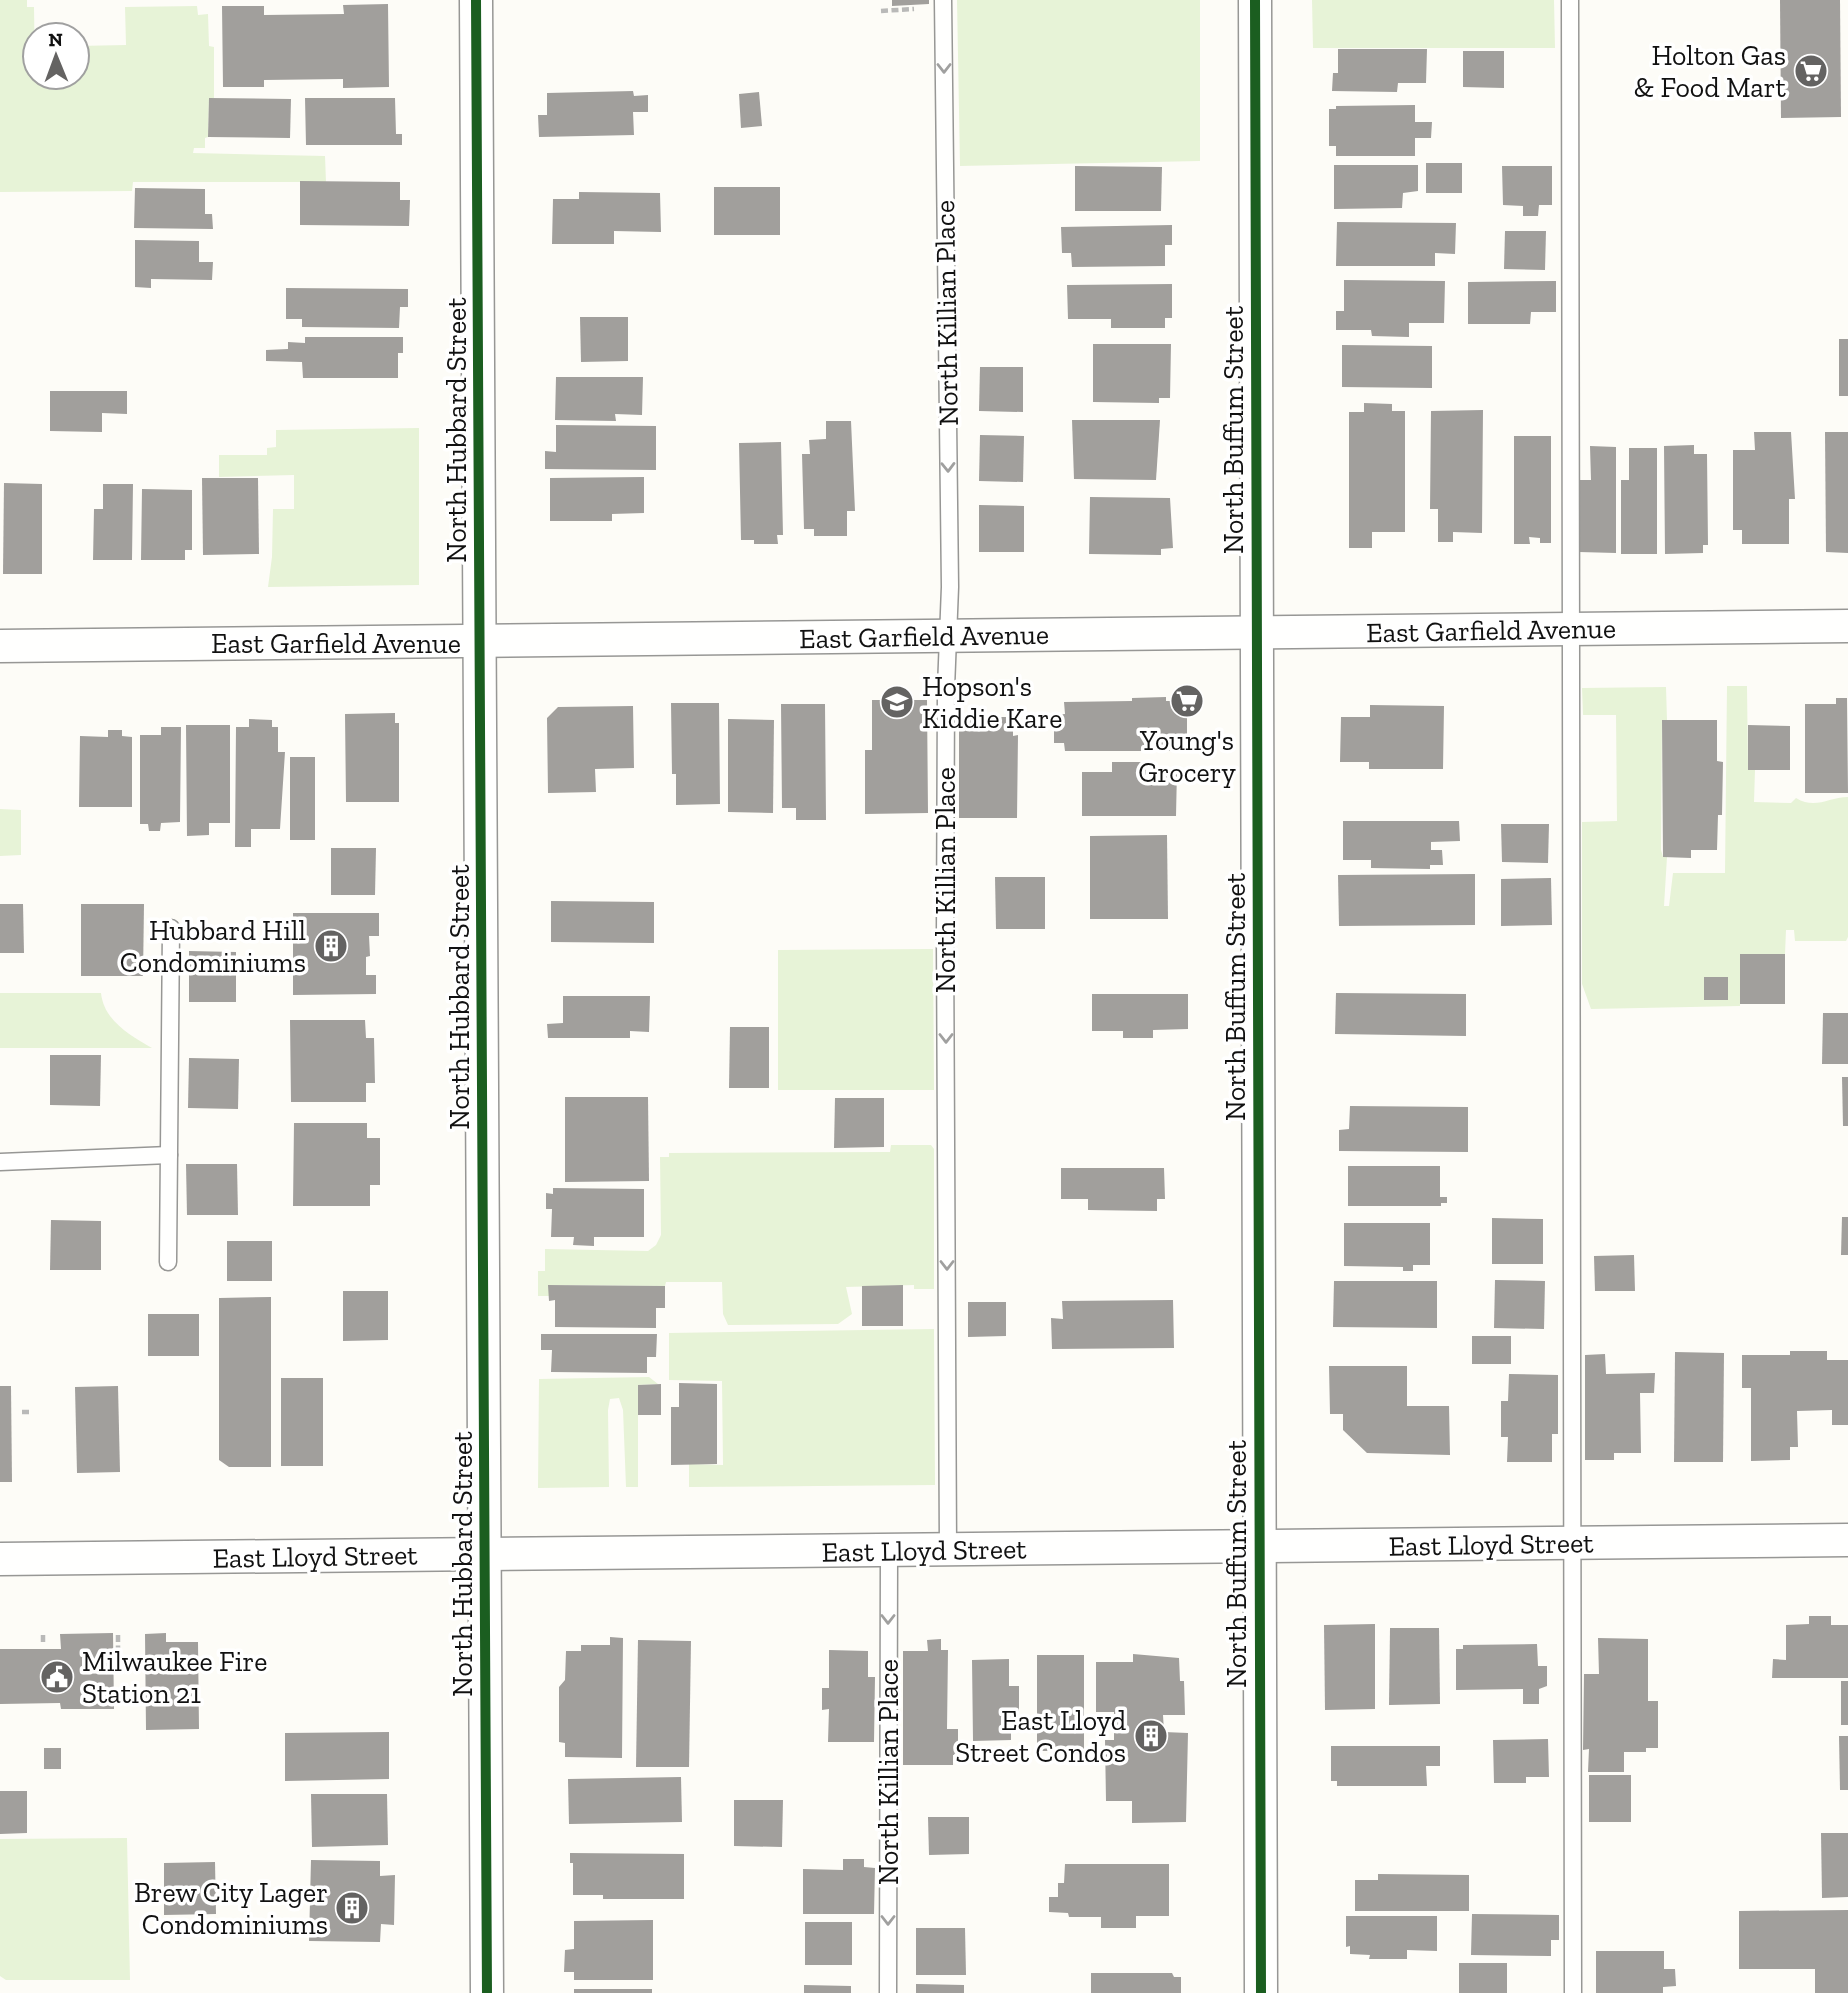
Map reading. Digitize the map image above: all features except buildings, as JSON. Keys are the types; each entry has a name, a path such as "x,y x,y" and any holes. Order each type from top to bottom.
{"street":[{"name":"North Hubbard Street","path":"476,0 487,1993"},
{"name":"North Buffum Street","path":"1255,0 1261,1993"},
{"name":"East Garfield Avenue","path":"0,646 1848,626"},
{"name":"East Lloyd Street","path":"0,1559 1848,1541"}],"lane":[{"name":"North Killian Place","path":"943,0 950,587 945,951 948,1549"},
{"path":"1570,0 1573,1993"},
{"path":"168,1262 171,928"},
{"path":"0,1162 169,1155"},
{"name":"North Killian Place","path":"888,1993 889,1550"}],"path":[{"path":"881,11 914,10 915,6"},
{"path":"22,1412 30,1412"},
{"path":"43,1635 43,1645"},
{"path":"118,1635 118,1649"}],"green space":[{"path":"0,0 27,0 27,7 34,7 34,21 21,21 21,91 91,91 91,46 126,45 125,7 197,6 198,15 208,14 209,46 214,47 214,98 209,98 208,137 205,138 205,148 194,148 193,153 325,156 326,182 133,182 132,191 0,192"},
{"path":"957,0 1200,0 1200,161 960,166"},
{"path":"1312,0 1554,0 1555,48 1313,48"},
{"path":"419,428 419,585 268,587 273,509 294,509 294,475 219,477 219,455 267,455 267,448 276,447 276,430"},
{"path":"1727,686 1747,686 1748,769 1755,770 1754,802 1791,803 1796,798 1816,803 1848,797 1848,937 1846,941 1795,941 1794,930 1786,930 1785,954 1741,954 1740,1006 1591,1009 1582,984 1582,822 1617,821 1616,715 1583,715 1582,688 1666,687 1667,720 1662,721 1661,850 1663,857 1667,857 1664,906 1669,906 1673,873 1725,873"},
{"path":"0,809 21,810 21,855 0,856"},
{"path":"933,949 934,1090 778,1090 778,950"},
{"path":"0,993 101,993 107,1012 119,1026 152,1048 0,1048"},
{"path":"891,1145 931,1145 934,1149 934,1289 914,1289 914,1285 846,1287 852,1314 838,1324 728,1325 723,1314 722,1282 666,1282 665,1286 549,1285 549,1296 538,1296 538,1271 545,1271 545,1249 648,1251 656,1245 661,1235 660,1157 669,1157 669,1153 890,1152"},
{"path":"934,1329 935,1485 689,1487 689,1464 723,1465 722,1381 669,1380 669,1333"},
{"path":"649,1377 658,1384 638,1385 638,1487 626,1487 623,1410 619,1398 610,1399 608,1410 609,1487 538,1488 539,1379"},
{"path":"127,1838 130,1980 6,1980 0,1976 0,1839"}],"cycle path":[{"path":"476,0 487,1993"},
{"path":"1255,0 1261,1993"}],"place":[{"name":"Holton Gas & Food Mart","path":"1811,71"},
{"name":"Young's Grocery","path":"1187,701"},
{"name":"Hopson's Kiddie Kare","path":"897,702"},
{"name":"Hubbard Hill Condominiums","path":"331,946"},
{"name":"Milwaukee Fire Station 21","path":"57,1677"},
{"name":"East Lloyd Street Condos","path":"1151,1736"},
{"name":"Brew City Lager Condominiums","path":"352,1908"}]}
